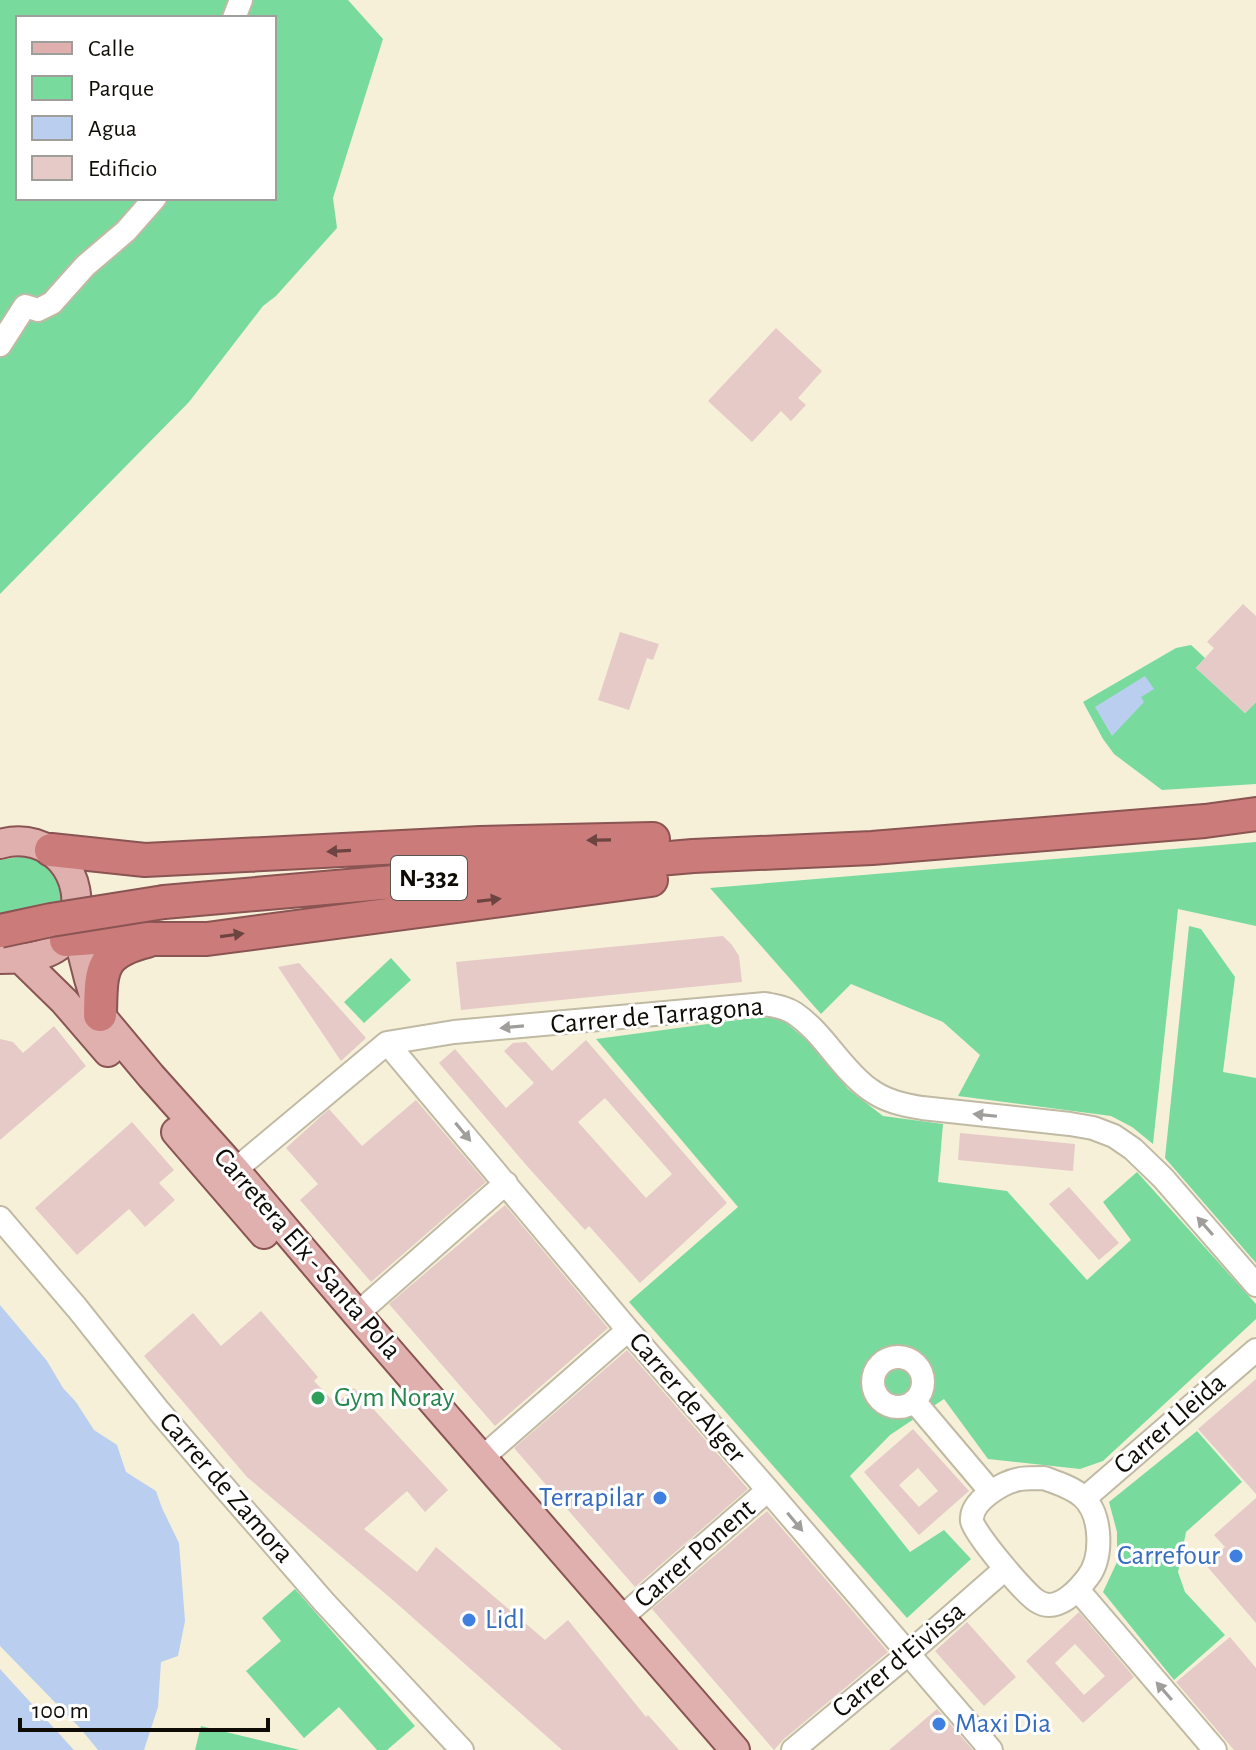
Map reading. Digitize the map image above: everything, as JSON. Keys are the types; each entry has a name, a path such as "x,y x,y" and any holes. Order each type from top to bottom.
{"highway":[{"name":"N-332","path":"0,931 164,902 858,842 1169,810 1256,797"},
{"name":"N-332","path":"858,842 1205,821 1256,814"},
{"path":"51,850 145,860 480,843 858,842"},
{"path":"73,932 107,937 207,939 681,876 858,842"},
{"path":"100,1015 100,984 105,966 113,955 132,945 154,939"}],"main road":[{"path":"1205,821 1256,821"},
{"path":"5,839 36,842 51,850"},
{"name":"Carretera Elx - Santa Pola","path":"51,850 71,875 76,891 73,932 100,1015 735,1750"},
{"path":"11,959 57,947 73,932"},
{"name":"Carretera Elx - Santa Pola","path":"11,959 64,1001 710,1750"}],"street":[{"path":"0,345 25,306 38,310 52,303 85,266 126,231 153,200"},
{"name":"Carrer de Tarragona","path":"387,1043 434,1035 765,1004 780,1006 809,1025 868,1089 886,1099 922,1108 1070,1124 1114,1136 1133,1149 1163,1178 1256,1285"},
{"path":"413,1073 423,1045 434,1035"},
{"path":"235,1170 387,1043"},
{"name":"Carrer de Alger","path":"387,1043 628,1330 991,1750"},
{"path":"357,1314 506,1183"},
{"name":"Carrer de Zamora","path":"0,1218 221,1484 324,1602 462,1750"},
{"path":"483,1457 628,1330"},
{"name":"Carrer Lleida","path":"1085,1498 1256,1350"},
{"path":"914,1401 991,1492"},
{"path":"1044,1478 1064,1485 1085,1498 1099,1533 1098,1555 1090,1574 1078,1590 1058,1603 1046,1605 1035,1601 1005,1569 973,1527 971,1517 976,1506 1005,1483 1044,1478"},
{"name":"Carrer Ponent","path":"621,1618 768,1490"},
{"name":"Carrer d'Eivissa","path":"793,1750 1005,1569"},
{"path":"1078,1590 1215,1750"}],"green space":[{"path":"0,0 348,0 383,39 333,198 337,228 276,296 263,306 189,402 0,594"},
{"path":"1191,645 1205,658 1196,668 1245,713 1256,702 1256,784 1162,790 1114,754 1083,702 1176,648"},
{"path":"1256,842 1256,926 1178,909 1153,1144 1132,1127 1111,1116 958,1096 980,1055 943,1022 851,984 821,1014 710,888"},
{"path":"25,856 46,861 60,881 64,911 28,941 0,944 0,860"},
{"path":"1189,926 1201,929 1235,977 1223,1072 1256,1078 1256,1263 1165,1158"},
{"path":"391,958 411,980 364,1023 344,1002"},
{"path":"760,1017 782,1019 811,1044 848,1089 883,1116 943,1124 938,1182 1007,1191 1087,1280 1131,1240 1103,1202 1137,1172 1256,1304 1256,1319 1103,1461 1080,1469 988,1459 944,1399 890,1435 850,1476 910,1552 944,1530 971,1559 907,1618 629,1302 738,1207 596,1039"},
{"path":"1197,1431 1242,1482 1186,1532 1178,1572 1185,1592 1225,1635 1174,1680 1103,1592 1117,1562 1117,1532 1109,1502"},
{"path":"295,1589 415,1726 387,1750 377,1750 339,1707 304,1738 246,1671 281,1641 262,1618"},
{"path":"201,1726 300,1750 195,1750"}],"water":[{"path":"1145,676 1154,689 1141,697 1144,702 1112,736 1095,707"},
{"path":"0,1305 47,1361 94,1430 117,1445 126,1472 156,1491 179,1543 185,1621 178,1656 161,1662 158,1707 144,1750 98,1750 0,1646"},
{"path":"0,1669 74,1750 0,1750"}],"building":[{"path":"776,328 822,371 798,398 806,405 791,421 781,411 752,442 708,401"},
{"path":"1243,604 1256,616 1256,702 1245,713 1196,668 1214,648 1207,642"},
{"path":"620,632 659,644 653,660 647,658 629,710 598,700"},
{"path":"723,936 739,956 742,982 461,1010 456,962"},
{"path":"299,963 366,1038 341,1061 278,967"},
{"path":"54,1026 86,1066 0,1140 0,1039 13,1042 23,1053"},
{"path":"586,1040 727,1203 640,1283 589,1226 585,1230 439,1063 455,1049 506,1108 534,1083 504,1051 513,1043 526,1042 552,1071","holes":["605,1098 672,1174 646,1198 578,1122"]},
{"path":"416,1100 486,1182 371,1282 300,1200 318,1184 286,1148 329,1109 362,1146"},
{"path":"132,1122 174,1170 159,1183 175,1200 145,1227 129,1209 77,1255 35,1208"},
{"path":"960,1133 1075,1144 1073,1171 958,1160"},
{"path":"1069,1187 1119,1243 1099,1260 1049,1204"},
{"path":"505,1205 608,1328 495,1426 389,1304"},
{"path":"261,1311 318,1377 314,1381 336,1404 354,1388 448,1490 425,1512 407,1491 364,1529 417,1572 436,1547 545,1640 568,1620 646,1717 648,1715 679,1750 562,1750 394,1601 247,1477 144,1356 193,1313 221,1346"},
{"path":"627,1350 748,1489 635,1587 514,1448"},
{"path":"1256,1379 1256,1494 1198,1429"},
{"path":"913,1429 969,1491 919,1535 864,1472","holes":["918,1468 938,1491 919,1507 899,1485"]},
{"name":"Carrefour","path":"1256,1498 1256,1623 1205,1564 1225,1547 1214,1535"},
{"path":"767,1511 888,1652 774,1750 652,1609"},
{"path":"1079,1612 1134,1677 1083,1723 1026,1661","holes":["1075,1644 1105,1676 1084,1695 1055,1663"]},
{"path":"967,1622 1016,1677 984,1706 935,1651"},
{"path":"1230,1637 1256,1668 1256,1750 1234,1750 1176,1682"},
{"name":"Maxi Dia","path":"937,1709 973,1750 889,1750"}],"place":[{"name":"Gym Noray","path":"318,1398"},
{"name":"Terrapilar","path":"660,1498"},
{"name":"Carrefour","path":"1236,1556"},
{"name":"Lidl","path":"469,1620"},
{"name":"Maxi Dia","path":"939,1724"}]}
